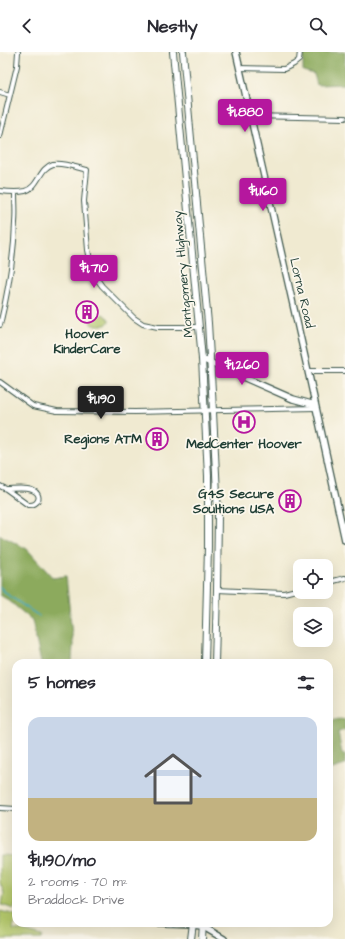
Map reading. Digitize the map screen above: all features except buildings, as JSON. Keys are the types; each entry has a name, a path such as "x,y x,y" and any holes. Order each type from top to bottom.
{"main road":[{"name":"Montgomery Highway","path":"173,52 202,359 208,476 205,659"},
{"name":"Montgomery Highway","path":"183,52 208,323 214,410 218,515 215,659"},
{"path":"191,939 192,927"},
{"path":"202,939 203,927"}],"street":[{"path":"0,136 17,66 18,52"},
{"name":"Lorna Road","path":"236,52 345,540"},
{"path":"239,68 284,69 299,60 300,52"},
{"path":"0,92 10,94"},
{"path":"250,116 345,118"},
{"path":"0,191 26,191 34,186 47,168 53,164 60,164 87,170 84,201 88,250 94,274 102,286 134,318 143,324 158,327 199,327"},
{"path":"0,325 13,254 15,192"},
{"path":"0,297 6,298"},
{"path":"202,359 289,397 315,406"},
{"path":"308,370 345,371"},
{"path":"0,382 33,406 57,411 135,412 315,406"},
{"path":"0,486 28,505 32,505 38,501 37,494 30,489 6,489"},
{"path":"333,581 345,578"},
{"path":"217,590 284,593 293,591"},
{"path":"0,808 12,809"},
{"path":"206,927 224,939"}],"green space":[{"path":"303,52 345,52 345,84 317,85 314,74 303,71"},
{"path":"103,314 109,319 106,325 92,325 90,322"},
{"path":"0,535 27,549 53,578 66,576 73,644 72,659 40,659 32,620 0,595"},
{"path":"345,719 345,730 338,732 342,754 345,754 345,765 333,769 333,720"},
{"path":"0,855 12,856 12,908 2,905 4,893 0,883"},
{"path":"0,911 12,914 13,930 19,930 42,936 41,939 0,939"}],"waterway":[{"path":"0,587 8,595 39,616"}],"place":[{"name":"Hoover KinderCare","path":"87,312"},
{"name":"MedCenter Hoover","path":"244,422"},
{"name":"Regions ATM","path":"157,439"},
{"name":"G4S Secure Soultions USA","path":"290,501"}]}
